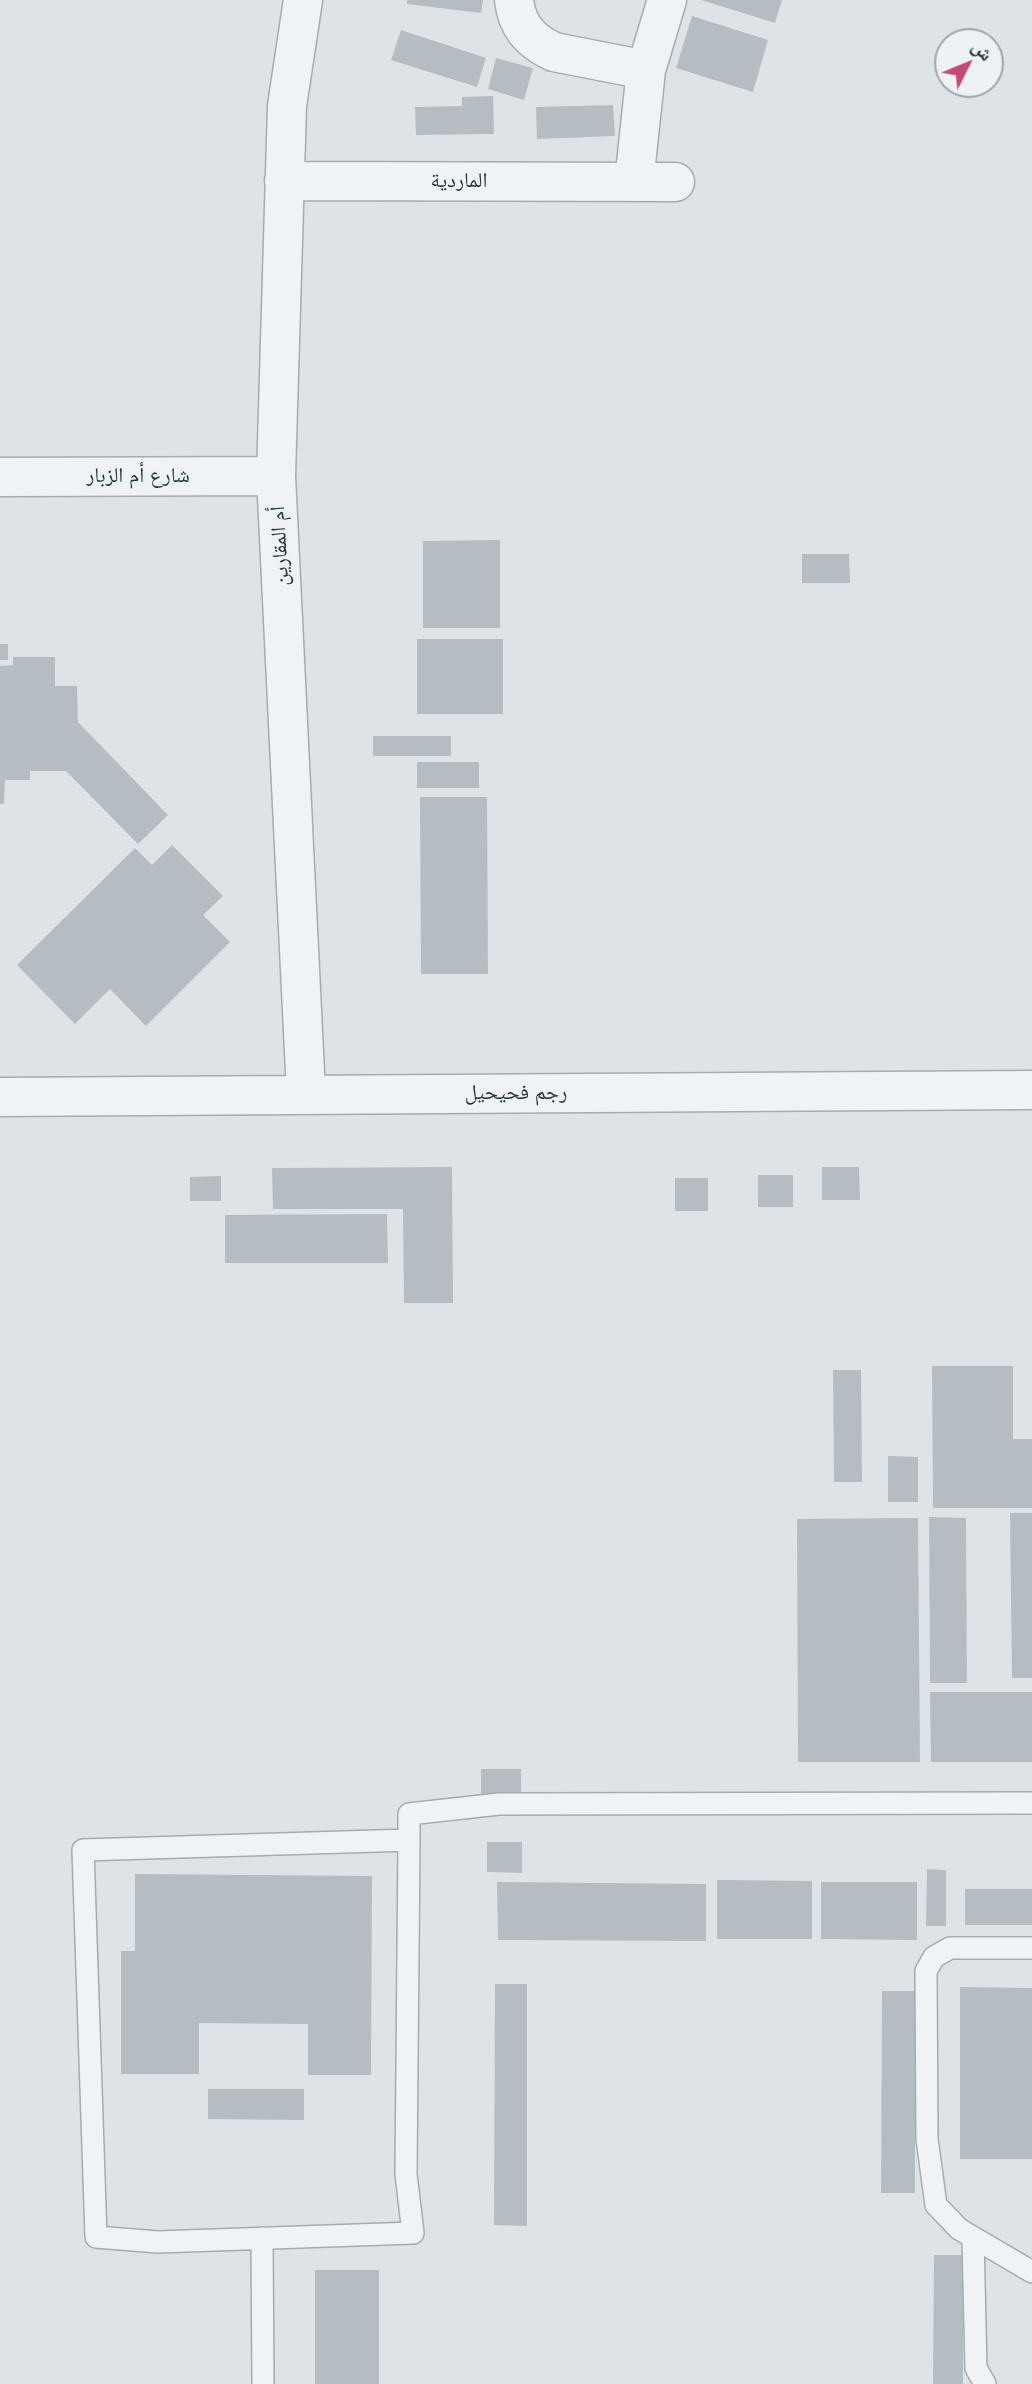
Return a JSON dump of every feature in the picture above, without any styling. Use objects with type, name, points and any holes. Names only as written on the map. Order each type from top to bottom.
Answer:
[{"type":"street","name":"أم المقارين","points":[[303,0],[287,106],[276,476],[306,1093]]},
{"type":"street","points":[[514,0],[521,27],[541,46],[554,52],[646,70]]},
{"type":"street","points":[[634,182],[646,70],[667,0]]},
{"type":"street","name":"الماردية","points":[[284,181],[675,181]]},
{"type":"street","name":"شارع أم الزبار","points":[[0,477],[276,476]]},
{"type":"street","name":"رجم فحيحيل","points":[[0,1097],[1032,1090]]},
{"type":"lane","points":[[409,1840],[83,1850],[96,2237],[158,2242],[413,2234],[406,2174],[409,1840],[409,1814],[499,1804],[1032,1803]]},
{"type":"lane","points":[[1032,1948],[950,1948],[934,1957],[926,1971],[927,2139],[936,2205],[959,2229],[1032,2272]]},
{"type":"lane","points":[[262,2238],[263,2384]]},
{"type":"lane","points":[[973,2238],[976,2368],[985,2384]]},
{"type":"building","points":[[407,0],[483,0],[481,13],[407,4]]},
{"type":"building","points":[[701,0],[782,0],[775,23]]},
{"type":"building","points":[[692,16],[768,40],[753,92],[676,68]]},
{"type":"building","points":[[401,30],[486,58],[477,87],[391,60]]},
{"type":"building","points":[[496,58],[533,68],[524,100],[488,89]]},
{"type":"building","points":[[493,96],[494,134],[416,135],[415,107],[462,106],[462,97]]},
{"type":"building","points":[[613,105],[615,136],[537,139],[536,107]]},
{"type":"building","points":[[500,540],[500,628],[423,628],[423,541]]},
{"type":"building","points":[[802,554],[849,554],[850,583],[802,583]]},
{"type":"building","points":[[417,639],[503,639],[503,714],[417,714]]},
{"type":"building","points":[[0,644],[8,644],[8,660],[0,660]]},
{"type":"building","points":[[13,657],[55,657],[55,686],[77,686],[78,722],[168,815],[138,844],[66,771],[30,771],[30,780],[5,780],[4,804],[0,804],[0,666],[13,665]]},
{"type":"building","points":[[373,736],[451,736],[451,756],[373,756]]},
{"type":"building","points":[[417,762],[479,762],[479,788],[417,788]]},
{"type":"building","points":[[420,797],[487,797],[488,974],[421,974]]},
{"type":"building","points":[[172,845],[223,896],[203,915],[230,942],[146,1026],[110,989],[75,1024],[17,965],[135,848],[152,865]]},
{"type":"building","points":[[452,1167],[453,1303],[404,1303],[403,1209],[273,1209],[272,1168]]},
{"type":"building","points":[[822,1167],[859,1167],[860,1200],[822,1200]]},
{"type":"building","points":[[758,1175],[793,1175],[793,1207],[758,1207]]},
{"type":"building","points":[[221,1176],[221,1201],[190,1201],[190,1177]]},
{"type":"building","points":[[675,1178],[708,1178],[708,1211],[675,1211]]},
{"type":"building","points":[[387,1214],[388,1263],[225,1263],[225,1215]]},
{"type":"building","points":[[932,1366],[1013,1366],[1013,1439],[1032,1439],[1032,1508],[933,1508]]},
{"type":"building","points":[[833,1370],[861,1370],[862,1482],[834,1482]]},
{"type":"building","points":[[888,1456],[918,1457],[918,1502],[888,1502]]},
{"type":"building","points":[[1010,1513],[1032,1513],[1032,1678],[1012,1678]]},
{"type":"building","points":[[929,1517],[966,1518],[967,1683],[930,1683]]},
{"type":"building","points":[[918,1518],[920,1762],[798,1762],[797,1519]]},
{"type":"building","points":[[930,1692],[1032,1692],[1032,1762],[931,1762]]},
{"type":"building","points":[[481,1769],[521,1769],[521,1797],[481,1797]]},
{"type":"building","points":[[487,1842],[522,1842],[522,1873],[487,1872]]},
{"type":"building","points":[[927,1869],[946,1870],[946,1926],[926,1926]]},
{"type":"building","points":[[135,1874],[372,1876],[371,2075],[308,2075],[308,2024],[199,2023],[199,2074],[121,2074],[121,1951],[135,1951]]},
{"type":"building","points":[[717,1880],[812,1881],[812,1939],[717,1939]]},
{"type":"building","points":[[497,1882],[706,1884],[706,1941],[498,1940]]},
{"type":"building","points":[[821,1882],[917,1882],[917,1940],[821,1939]]},
{"type":"building","points":[[965,1889],[1032,1889],[1032,1925],[965,1925]]},
{"type":"building","points":[[495,1984],[527,1984],[527,2226],[494,2225]]},
{"type":"building","points":[[960,1987],[1032,1988],[1032,2159],[960,2159]]},
{"type":"building","points":[[882,1991],[915,1991],[915,2193],[881,2193]]},
{"type":"building","points":[[208,2089],[304,2089],[304,2120],[208,2119]]},
{"type":"building","points":[[934,2255],[963,2255],[963,2384],[933,2384]]},
{"type":"building","points":[[315,2270],[379,2270],[379,2384],[315,2384]]}]
